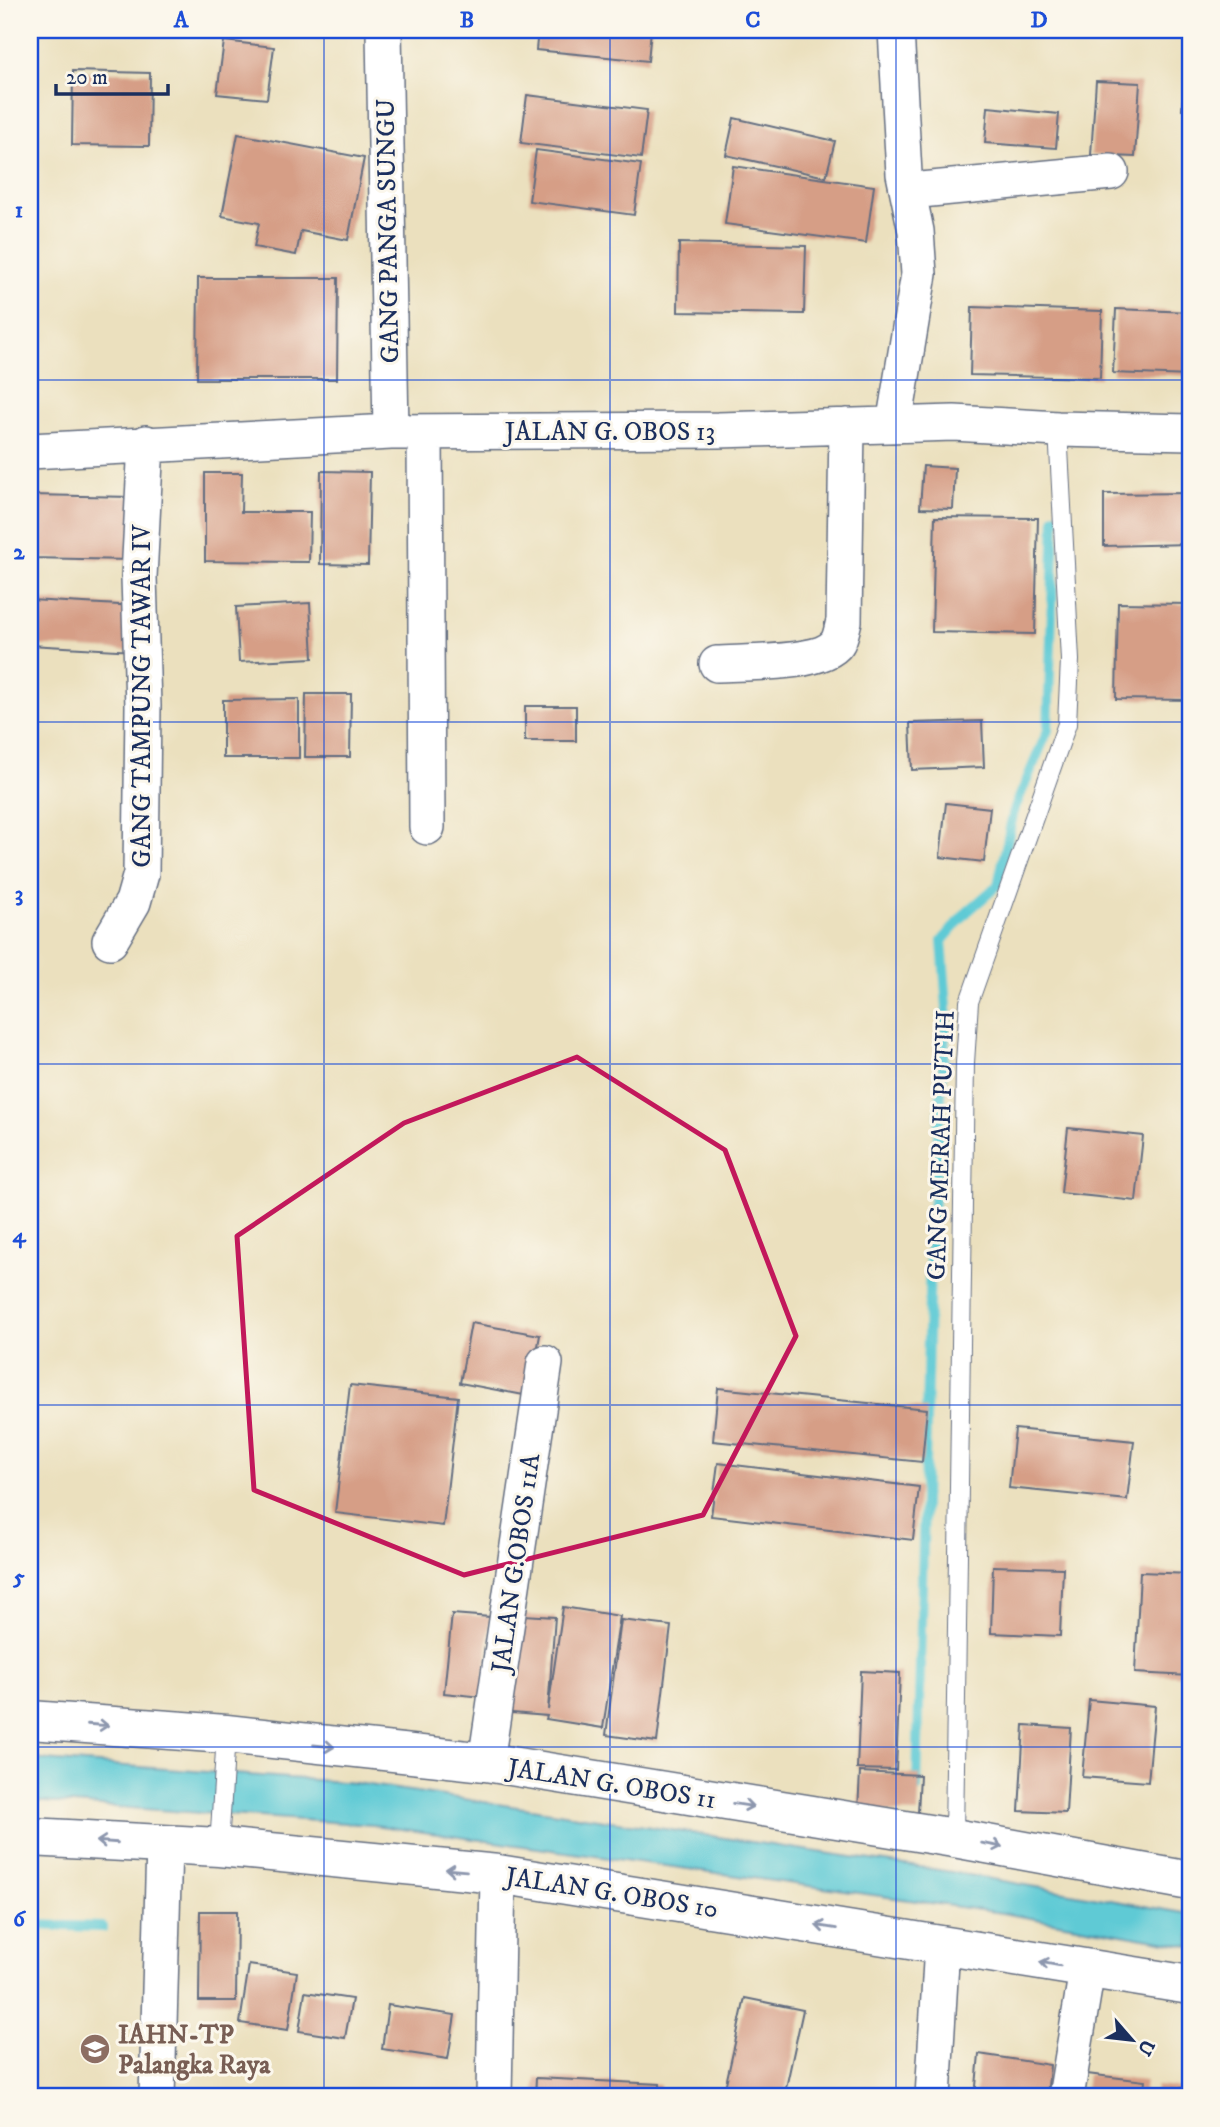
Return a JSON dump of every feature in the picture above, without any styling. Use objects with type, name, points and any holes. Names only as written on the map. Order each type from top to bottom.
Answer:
[{"type":"street","name":"GANG PANGA SUNGU","points":[[384,30],[391,432]]},
{"type":"street","points":[[894,425],[919,274],[910,191],[903,164],[896,30]]},
{"type":"street","points":[[910,191],[1111,172]]},
{"type":"street","name":"JALAN G. OBOS 13","points":[[30,451],[391,432],[954,423],[1190,432]]},
{"type":"street","points":[[717,664],[812,657],[828,651],[838,643],[844,621],[847,426]]},
{"type":"street","points":[[425,432],[427,827]]},
{"type":"street","name":"GANG TAMPUNG TAWAR IV","points":[[110,942],[133,902],[141,874],[143,706],[139,577],[146,443]]},
{"type":"street","name":"JALAN G.OBOS 11A","points":[[486,1762],[545,1363]]},
{"type":"street","name":"JALAN G. OBOS 11","points":[[30,1720],[226,1734],[486,1762],[954,1838],[1190,1881]]},
{"type":"street","name":"JALAN G. OBOS 10","points":[[30,1836],[164,1845],[221,1830],[1190,1985]]},
{"type":"street","points":[[156,2097],[164,1845]]},
{"type":"street","points":[[494,2097],[499,1874]]},
{"type":"street","points":[[933,2097],[942,1945]]},
{"type":"street","points":[[1066,2097],[1087,1970]]},
{"type":"lane","name":"GANG MERAH PUTIH","points":[[954,1838],[965,1063],[969,1002],[1067,724],[1070,660],[1058,429]]},
{"type":"lane","points":[[221,1830],[226,1734]]},
{"type":"highlighted area","points":[[577,1057],[725,1150],[796,1336],[703,1515],[464,1575],[254,1490],[237,1236],[404,1123]]},
{"type":"water","points":[[30,1759],[356,1783],[952,1872],[1190,1914],[1190,1946],[1002,1913],[373,1825],[30,1801]]},
{"type":"building","points":[[538,30],[651,30],[648,61],[536,50]]},
{"type":"building","points":[[224,41],[274,47],[267,99],[217,94]]},
{"type":"building","points":[[1187,57],[1190,57],[1190,109],[1182,109]]},
{"type":"building","points":[[73,71],[150,73],[149,146],[72,145]]},
{"type":"building","points":[[1096,81],[1140,83],[1135,157],[1091,155]]},
{"type":"building","points":[[527,95],[647,110],[641,158],[521,143]]},
{"type":"building","points":[[988,107],[1059,114],[1056,148],[985,143]]},
{"type":"building","points":[[734,118],[835,141],[826,177],[726,155]]},
{"type":"building","points":[[238,134],[364,158],[348,240],[301,231],[296,255],[254,247],[259,223],[222,216]]},
{"type":"building","points":[[536,150],[641,164],[634,215],[529,201]]},
{"type":"building","points":[[733,166],[874,186],[866,243],[725,224]]},
{"type":"building","points":[[679,243],[806,246],[804,314],[678,312]]},
{"type":"building","points":[[198,278],[338,278],[337,379],[197,379]]},
{"type":"building","points":[[972,307],[1102,311],[1100,378],[970,375]]},
{"type":"building","points":[[1116,309],[1190,312],[1190,376],[1113,373]]},
{"type":"building","points":[[923,466],[955,468],[953,509],[920,508]]},
{"type":"building","points":[[321,471],[370,472],[368,565],[320,564]]},
{"type":"building","points":[[205,473],[242,473],[241,512],[310,512],[309,562],[205,561]]},
{"type":"building","points":[[1190,493],[1190,544],[1104,546],[1104,494]]},
{"type":"building","points":[[30,495],[133,497],[132,560],[30,558]]},
{"type":"building","points":[[935,517],[1038,518],[1035,634],[932,632]]},
{"type":"building","points":[[30,600],[137,606],[134,651],[30,645]]},
{"type":"building","points":[[310,603],[313,658],[239,662],[236,607]]},
{"type":"building","points":[[1118,603],[1190,604],[1190,700],[1116,699]]},
{"type":"building","points":[[306,694],[351,694],[350,757],[305,757]]},
{"type":"building","points":[[299,699],[299,758],[223,758],[223,700]]},
{"type":"building","points":[[525,706],[576,706],[576,741],[525,741]]},
{"type":"building","points":[[982,721],[984,767],[912,770],[910,723]]},
{"type":"building","points":[[946,803],[990,808],[984,862],[940,857]]},
{"type":"building","points":[[1068,1128],[1143,1136],[1136,1201],[1061,1193]]},
{"type":"building","points":[[471,1323],[540,1335],[529,1396],[460,1383]]},
{"type":"building","points":[[350,1385],[458,1397],[443,1526],[335,1513]]},
{"type":"building","points":[[718,1388],[927,1409],[922,1462],[713,1441]]},
{"type":"building","points":[[1015,1429],[1134,1441],[1127,1500],[1009,1488]]},
{"type":"building","points":[[718,1463],[919,1487],[913,1540],[711,1516]]},
{"type":"building","points":[[993,1566],[1063,1568],[1060,1636],[991,1633]]},
{"type":"building","points":[[1140,1572],[1190,1574],[1190,1676],[1135,1673]]},
{"type":"building","points":[[563,1607],[620,1616],[603,1728],[546,1719],[547,1716],[500,1712],[508,1614],[555,1617],[548,1710]]},
{"type":"building","points":[[452,1614],[490,1617],[483,1697],[444,1693]]},
{"type":"building","points":[[621,1620],[671,1626],[657,1742],[606,1735]]},
{"type":"building","points":[[861,1671],[900,1673],[896,1770],[857,1769]]},
{"type":"building","points":[[1089,1700],[1155,1706],[1148,1782],[1082,1777]]},
{"type":"building","points":[[1024,1725],[1071,1728],[1066,1813],[1019,1811]]},
{"type":"building","points":[[860,1772],[920,1775],[918,1813],[858,1811]]},
{"type":"building","points":[[200,1911],[237,1911],[236,2001],[199,2001]]},
{"type":"building","points":[[249,1965],[297,1972],[288,2030],[240,2023]]},
{"type":"building","points":[[305,1992],[352,1999],[345,2038],[299,2031]]},
{"type":"building","points":[[745,1998],[803,2010],[784,2097],[723,2097]]},
{"type":"building","points":[[388,2005],[455,2015],[448,2059],[382,2049]]},
{"type":"building","points":[[979,2054],[1050,2065],[1047,2097],[975,2097]]},
{"type":"building","points":[[1087,2074],[1145,2081],[1143,2097],[1084,2097]]},
{"type":"building","points":[[536,2078],[660,2084],[660,2097],[535,2097]]},
{"type":"building","points":[[1156,2086],[1190,2089],[1190,2097],[1155,2097]]},
{"type":"waterway","points":[[917,1788],[930,1257],[947,1007],[942,941],[966,913],[998,885],[1014,810],[1048,730],[1055,517]]},
{"type":"waterway","points":[[30,1925],[103,1927]]},
{"type":"place","name":"IAHN-TP Palangka Raya","points":[[95,2049]]}]
